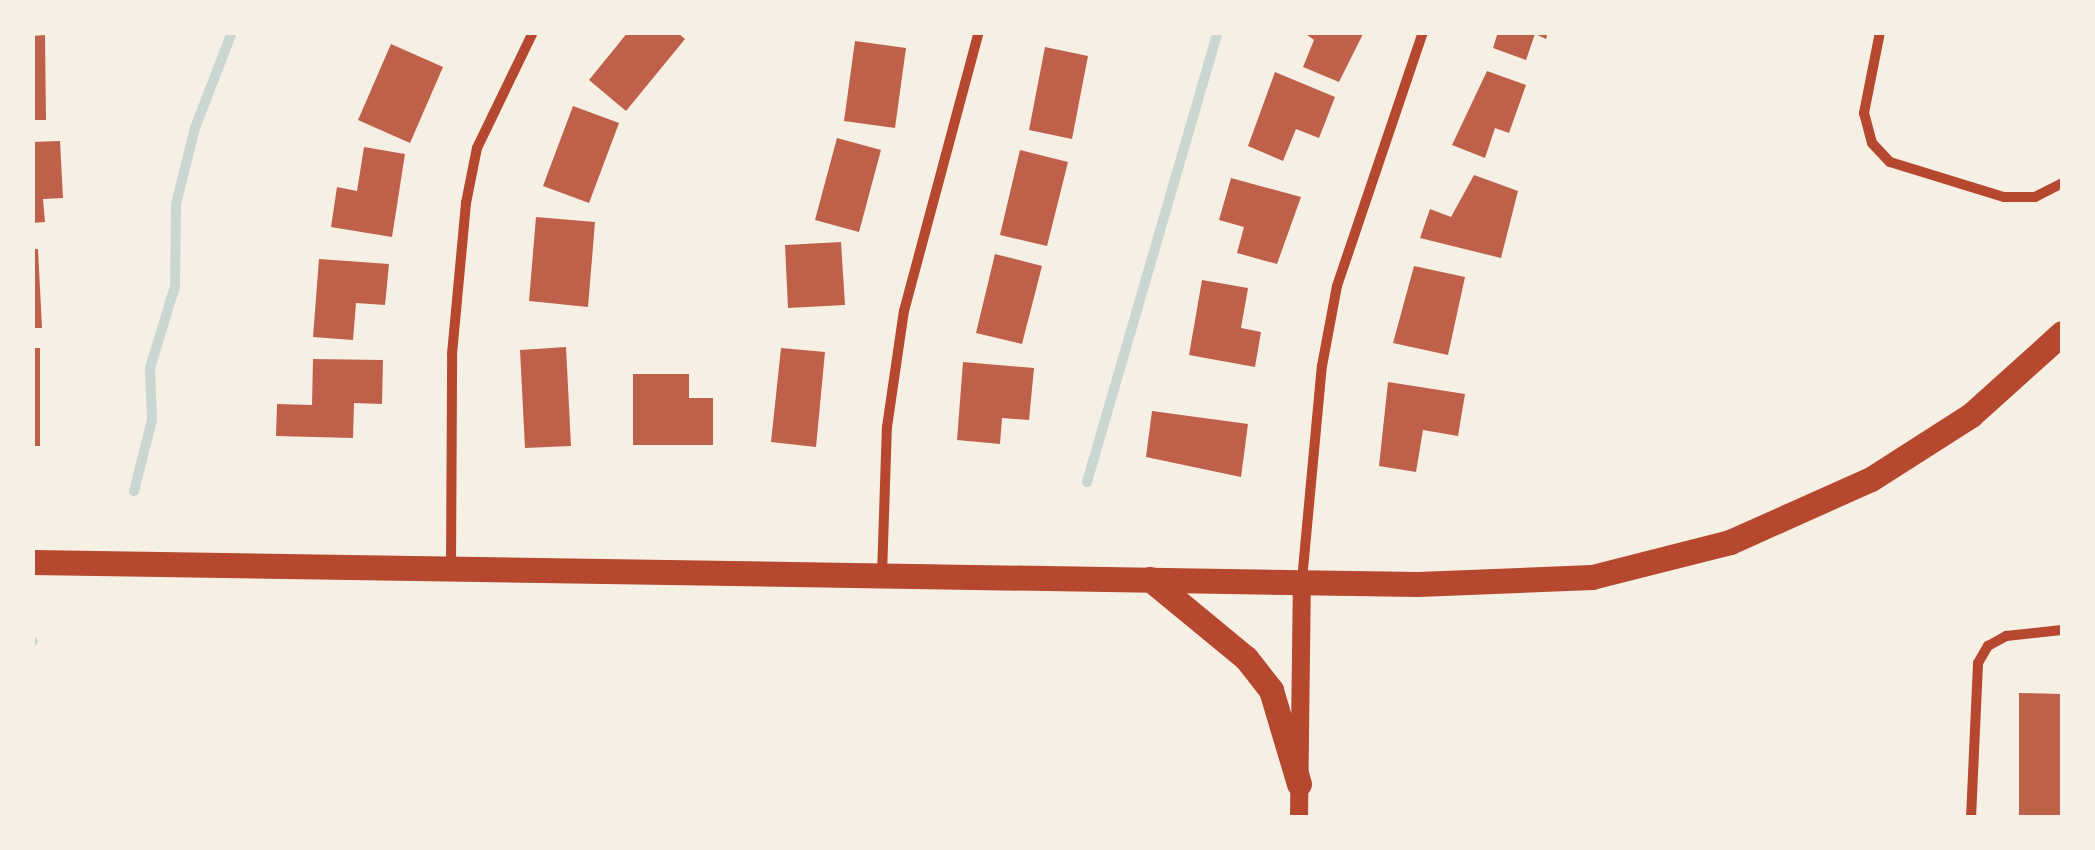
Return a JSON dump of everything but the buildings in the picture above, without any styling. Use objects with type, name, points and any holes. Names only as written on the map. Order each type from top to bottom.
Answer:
[{"type":"main road","points":[[32,562],[1533,583],[1642,566],[1730,542],[1822,504],[1971,415],[2062,333]]},
{"type":"main road","points":[[1150,579],[1246,658],[1271,690],[1299,784]]},
{"type":"street","points":[[451,570],[452,354],[466,203],[477,148],[533,32]]},
{"type":"street","points":[[882,576],[887,428],[904,311],[978,32]]},
{"type":"street","points":[[1299,818],[1302,582],[1322,366],[1337,286],[1358,208],[1424,32]]},
{"type":"street","points":[[1880,32],[1864,113],[1872,143],[1890,162],[2004,197],[2035,197],[2062,183]]},
{"type":"street","points":[[1971,818],[1978,663],[1988,646],[2006,636],[2062,630]]},
{"type":"waterway","points":[[134,491],[152,420],[150,368],[175,286],[176,204],[195,128],[232,32]]},
{"type":"waterway","points":[[1087,482],[1218,32]]}]
